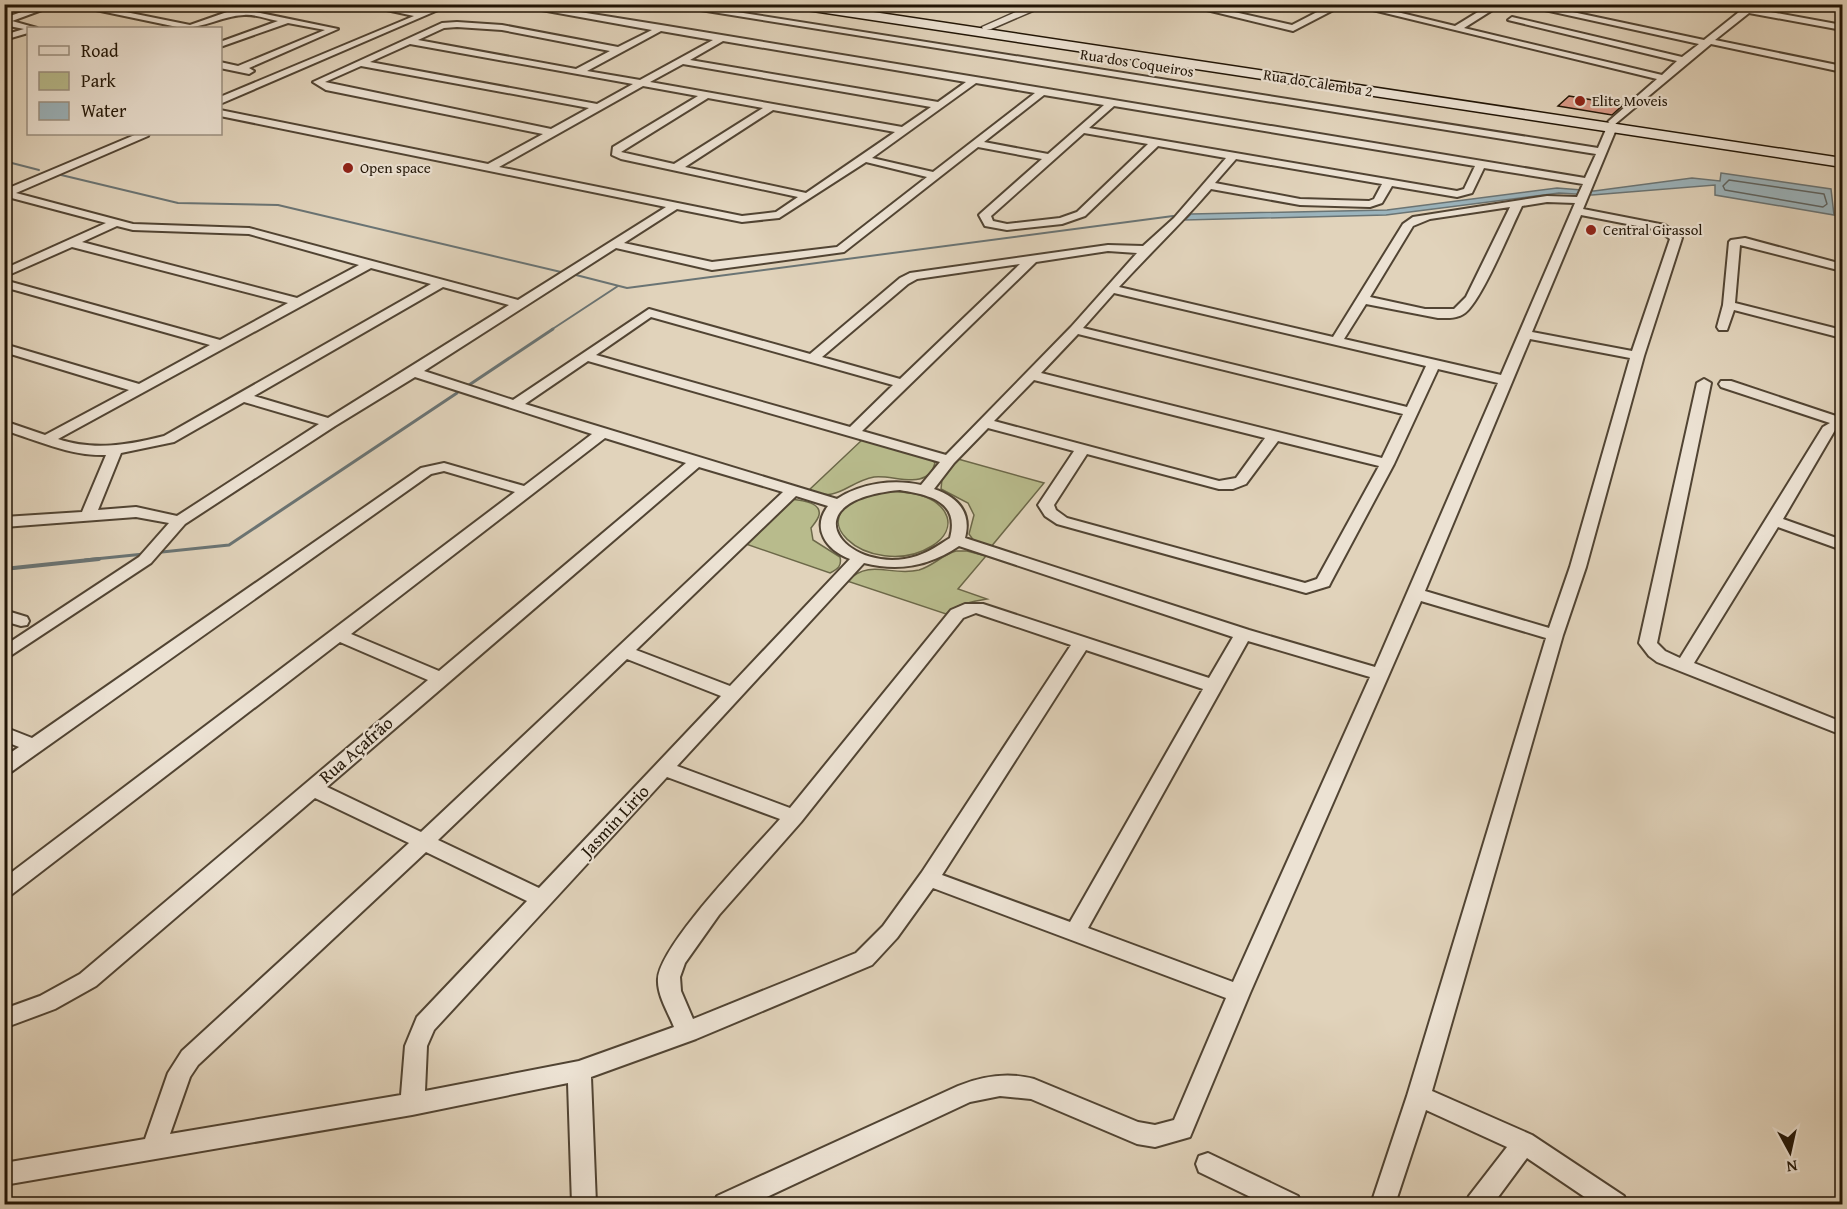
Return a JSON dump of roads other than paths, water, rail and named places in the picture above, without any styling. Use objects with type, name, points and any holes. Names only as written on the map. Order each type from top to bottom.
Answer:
[{"type":"main road","name":"Rua do Calemba 2","points":[[793,4],[834,8],[977,31],[1842,157]]},
{"type":"main road","name":"Rua do Calemba 2","points":[[852,4],[1842,163]]},
{"type":"street","points":[[4,21],[54,4]]},
{"type":"street","points":[[70,4],[186,27]]},
{"type":"street","points":[[363,4],[419,14],[437,4]]},
{"type":"street","points":[[222,100],[419,14],[448,4]]},
{"type":"street","points":[[512,4],[1481,164],[1583,196],[1660,227],[1676,238],[1637,356],[1578,567],[1555,635],[1419,1096],[1383,1204]]},
{"type":"street","name":"Rua dos Coqueiros","points":[[667,4],[1602,152]]},
{"type":"street","points":[[987,27],[1044,4]]},
{"type":"street","points":[[1186,4],[1293,28],[1341,4]]},
{"type":"street","points":[[1298,4],[1327,10]]},
{"type":"street","points":[[1352,4],[1664,78]]},
{"type":"street","points":[[1456,29],[1498,4]]},
{"type":"street","points":[[1521,4],[1842,69]]},
{"type":"street","points":[[726,1204],[966,1093],[985,1088],[1019,1085],[1034,1089],[1137,1133],[1155,1136],[1182,1129],[1239,993],[1416,594],[1613,125],[1684,60],[1752,7],[1842,27]]},
{"type":"street","points":[[1400,16],[1410,10]]},
{"type":"street","points":[[539,16],[550,11]]},
{"type":"street","points":[[194,27],[240,12],[334,29],[239,69]]},
{"type":"street","points":[[222,44],[288,19]]},
{"type":"street","points":[[1512,20],[1684,60]]},
{"type":"street","points":[[4,21],[27,28]]},
{"type":"street","points":[[508,30],[529,21]]},
{"type":"street","points":[[550,132],[318,84],[322,79],[454,24],[508,30],[618,50]]},
{"type":"street","points":[[1589,38],[1615,24]]},
{"type":"street","points":[[577,72],[661,28]]},
{"type":"street","points":[[4,38],[27,31]]},
{"type":"street","points":[[487,169],[721,39]]},
{"type":"street","points":[[409,41],[904,131]]},
{"type":"street","points":[[682,62],[939,105]]},
{"type":"street","points":[[361,63],[598,107]]},
{"type":"street","points":[[222,65],[274,76]]},
{"type":"street","points":[[222,95],[274,76]]},
{"type":"street","points":[[222,113],[673,207],[742,219],[779,214],[864,159],[975,80]]},
{"type":"street","points":[[614,244],[712,266],[840,250],[1042,92]]},
{"type":"street","points":[[707,95],[615,151],[621,156],[807,196]]},
{"type":"street","points":[[1111,104],[985,215],[989,224],[1007,227],[1062,220],[1081,214],[1155,143]]},
{"type":"street","points":[[677,167],[771,107]]},
{"type":"street","points":[[1083,130],[1461,194],[1468,191],[1481,164]]},
{"type":"street","points":[[5,191],[129,135]]},
{"type":"street","points":[[47,172],[141,135]]},
{"type":"street","points":[[978,144],[1051,158]]},
{"type":"street","points":[[926,489],[949,460],[1075,330],[1233,156]]},
{"type":"street","points":[[864,159],[936,176]]},
{"type":"street","points":[[1209,185],[1300,202],[1370,204],[1378,201],[1389,182]]},
{"type":"street","points":[[5,191],[115,223],[148,228],[249,231],[518,304]]},
{"type":"street","points":[[1337,341],[1409,224],[1417,219],[1518,203],[1583,196]]},
{"type":"street","points":[[1362,298],[1438,315],[1456,314],[1473,297],[1518,203]]},
{"type":"street","points":[[4,654],[145,560],[163,543],[180,521],[330,423],[673,207]]},
{"type":"street","points":[[4,274],[115,223]]},
{"type":"street","points":[[1723,327],[1730,305],[1735,242],[1745,241],[1842,268]]},
{"type":"street","points":[[71,243],[297,302]]},
{"type":"street","points":[[814,357],[896,287],[914,276],[1108,248],[1146,250]]},
{"type":"street","points":[[852,433],[1033,258]]},
{"type":"street","points":[[48,439],[371,263]]},
{"type":"street","points":[[4,283],[219,344]]},
{"type":"street","points":[[4,424],[75,448],[116,449],[170,440],[442,283]]},
{"type":"street","points":[[1111,289],[1504,380]]},
{"type":"street","points":[[1730,305],[1842,334]]},
{"type":"street","points":[[514,405],[649,313],[814,357],[903,384]]},
{"type":"street","points":[[1075,330],[1411,412]]},
{"type":"street","points":[[1525,334],[1637,356]]},
{"type":"street","points":[[4,348],[138,388]]},
{"type":"street","points":[[586,356],[949,460]]},
{"type":"street","points":[[1083,449],[1046,505],[1050,513],[1062,521],[1306,588],[1323,582],[1387,464],[1434,364]]},
{"type":"street","points":[[412,372],[837,504]]},
{"type":"street","points":[[1032,375],[1387,464]]},
{"type":"street","points":[[1704,383],[1648,643],[1654,654],[1684,664],[1842,729]]},
{"type":"street","points":[[1726,384],[1842,422]]},
{"type":"street","points":[[243,397],[330,423]]},
{"type":"street","points":[[985,423],[1219,485],[1233,485],[1241,481],[1274,436]]},
{"type":"street","points":[[1684,664],[1830,427],[1836,425],[1842,428]]},
{"type":"street","points":[[4,889],[603,433]]},
{"type":"street","points":[[88,515],[116,449]]},
{"type":"street","name":"Rua Açafrão","points":[[4,1019],[52,1001],[88,980],[439,678],[696,462]]},
{"type":"street","points":[[4,767],[426,471],[444,467],[527,491]]},
{"type":"street","points":[[880,487],[926,489],[949,501],[957,511],[961,523],[957,540],[940,552],[918,560],[896,563],[860,558],[844,551],[834,542],[828,530],[829,518],[837,504],[860,491],[880,487]]},
{"type":"street","points":[[153,1149],[180,1073],[190,1058],[423,842],[793,491]]},
{"type":"street","points":[[4,522],[136,512],[180,521]]},
{"type":"street","points":[[1774,521],[1842,545]]},
{"type":"street","points":[[957,540],[1243,634],[1379,674]]},
{"type":"street","name":"Jasmin Lirio","points":[[412,1104],[416,1046],[425,1024],[860,558]]},
{"type":"street","points":[[1416,594],[1555,635]]},
{"type":"street","points":[[688,1032],[670,991],[669,977],[675,959],[712,909],[794,817],[957,614],[965,609],[977,608],[1214,686]]},
{"type":"street","points":[[4,615],[21,621]]},
{"type":"street","points":[[1076,931],[1243,634]]},
{"type":"street","points":[[338,635],[439,678]]},
{"type":"street","points":[[4,1174],[412,1104],[579,1071],[688,1032],[864,959],[890,932],[929,878],[1082,642]]},
{"type":"street","points":[[623,651],[733,694]]},
{"type":"street","points":[[4,733],[34,746]]},
{"type":"street","points":[[664,768],[794,817]]},
{"type":"street","points":[[312,788],[542,899]]},
{"type":"street","points":[[929,878],[1239,993]]},
{"type":"street","points":[[579,1071],[584,1204]]},
{"type":"street","points":[[1419,1096],[1524,1143],[1615,1204]]},
{"type":"street","points":[[1478,1204],[1524,1143]]},
{"type":"street","points":[[1208,1164],[1289,1204]]},
{"type":"water","points":[[1721,173],[1831,189],[1834,215],[1715,195],[1715,185],[1592,195],[1559,193],[1386,215],[1185,220],[1191,214],[1387,210],[1557,188],[1594,191],[1692,178],[1720,181]]},
{"type":"waterway","points":[[4,161],[39,170]]},
{"type":"waterway","points":[[57,174],[178,203],[278,205],[561,272]]},
{"type":"waterway","points":[[576,275],[627,288],[1173,216],[1186,217]]},
{"type":"waterway","points":[[551,330],[618,286]]},
{"type":"waterway","points":[[469,385],[553,329]]},
{"type":"waterway","points":[[162,552],[229,545],[457,393]]},
{"type":"waterway","points":[[85,560],[144,554]]},
{"type":"waterway","points":[[4,569],[99,559]]},
{"type":"place","name":"Elite Moveis","points":[[1580,101]]},
{"type":"place","name":"Open space","points":[[348,168]]},
{"type":"place","name":"Central Girassol","points":[[1591,230]]}]
